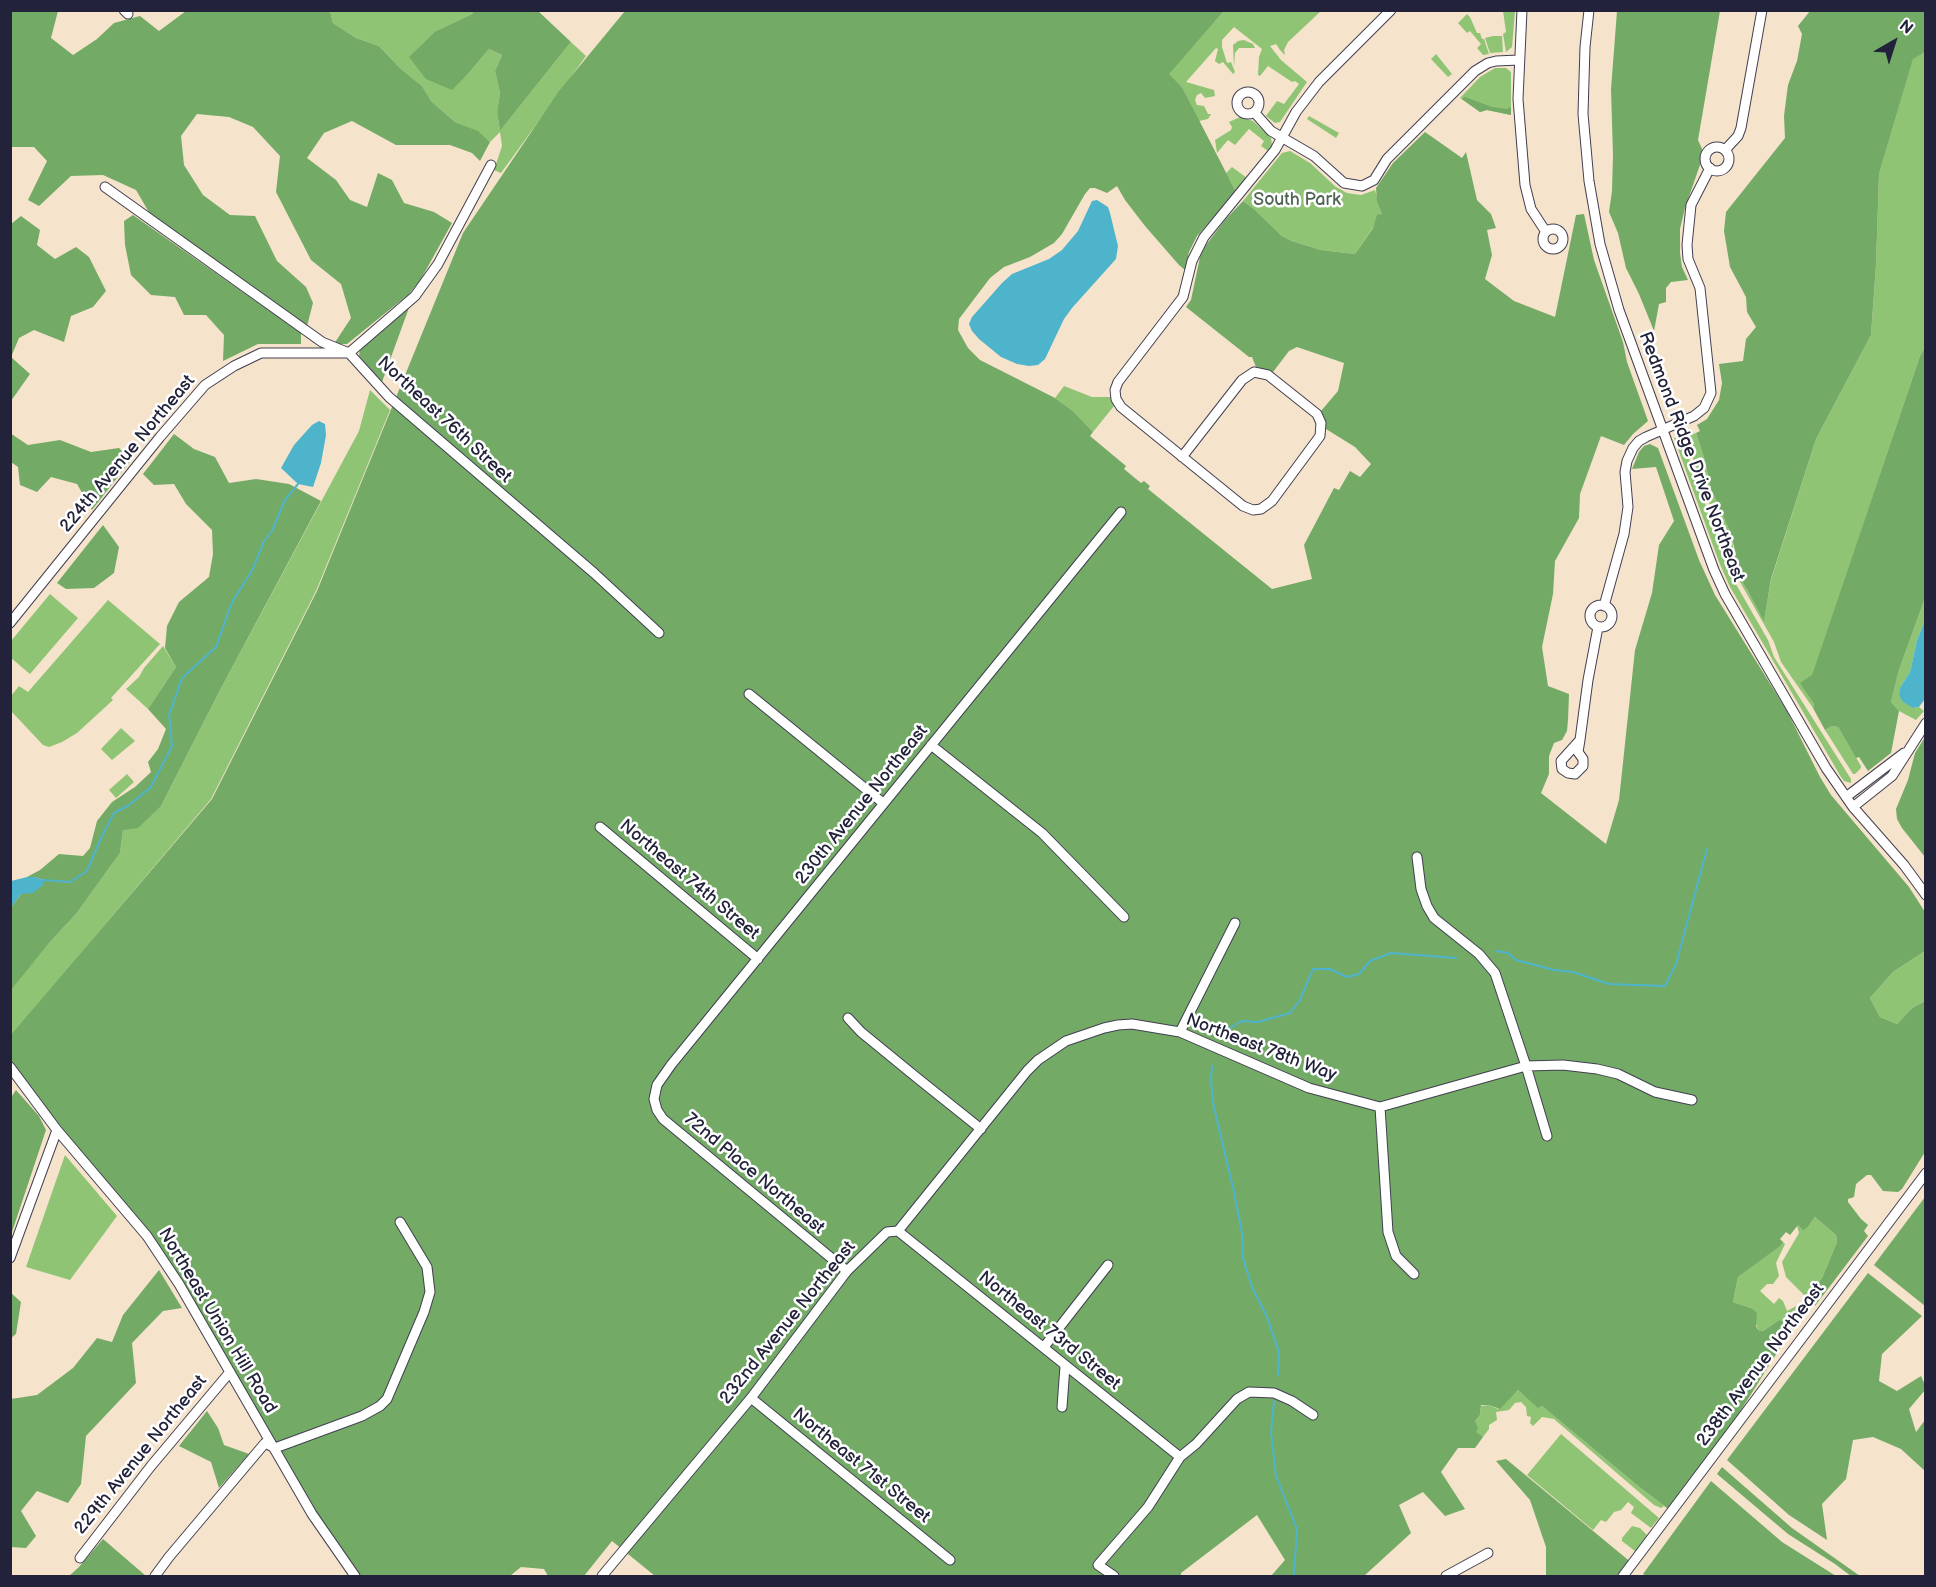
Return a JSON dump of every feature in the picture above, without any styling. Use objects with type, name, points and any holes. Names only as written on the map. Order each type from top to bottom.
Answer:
[{"type":"street","points":[[1182,457],[1242,380],[1254,372],[1268,375],[1317,414],[1321,427],[1320,436],[1313,449],[1272,501],[1261,509],[1253,510],[1243,506],[1182,457],[1121,407],[1115,394],[1118,382],[1183,297],[1199,243],[1275,150],[1296,112],[1319,82],[1391,10]]},
{"type":"street","points":[[1522,10],[1518,99],[1525,185],[1531,209],[1546,232]]},
{"type":"street","name":"Redmond Ridge Drive Northeast","points":[[1589,10],[1585,47],[1583,114],[1588,181],[1594,213],[1607,271],[1619,310],[1714,570],[1725,594],[1826,768],[1853,807],[1904,865],[1926,895]]},
{"type":"street","points":[[1725,150],[1741,128],[1762,10]]},
{"type":"street","points":[[1254,112],[1266,127],[1314,156],[1344,183],[1357,187],[1366,186],[1374,180],[1387,159],[1475,71],[1496,61],[1519,60]]},
{"type":"street","points":[[1716,147],[1725,150],[1729,157],[1727,165],[1721,170],[1710,168],[1706,161],[1708,151],[1716,147]]},
{"type":"street","points":[[349,353],[415,296],[438,264],[446,245],[491,165]]},
{"type":"street","points":[[1604,606],[1627,519],[1625,472],[1627,461],[1639,441],[1694,416],[1704,408],[1711,393],[1700,288],[1688,259],[1687,245],[1691,205],[1710,168]]},
{"type":"street","name":"Northeast 76th Street","points":[[105,187],[322,342],[349,353],[389,397],[594,573],[659,633]]},
{"type":"street","name":"224th Avenue Northeast","points":[[10,623],[194,395],[205,385],[234,366],[261,353],[349,353]]},
{"type":"street","name":"230th Avenue Northeast","points":[[669,1124],[657,1110],[654,1099],[657,1085],[671,1065],[1121,512]]},
{"type":"street","points":[[1604,606],[1612,613],[1612,620],[1607,626],[1598,627],[1591,621],[1591,614],[1594,608],[1604,606]]},
{"type":"street","points":[[1580,740],[1598,627]]},
{"type":"street","points":[[749,694],[883,803]]},
{"type":"street","points":[[1853,807],[1892,776],[1926,723]]},
{"type":"street","points":[[931,745],[1042,833],[1124,917]]},
{"type":"street","points":[[1846,797],[1906,752]]},
{"type":"street","name":"Northeast 74th Street","points":[[600,827],[758,959]]},
{"type":"street","points":[[1418,857],[1421,889],[1426,906],[1434,918],[1479,954],[1495,973],[1548,1136]]},
{"type":"street","points":[[1180,1032],[1235,923]]},
{"type":"street","points":[[848,1018],[861,1032],[981,1128]]},
{"type":"street","name":"Northeast 78th Way","points":[[1027,1071],[1038,1060],[1066,1041],[1104,1028],[1132,1024],[1180,1032],[1309,1088],[1380,1107]]},
{"type":"street","points":[[1414,1274],[1396,1256],[1388,1232],[1380,1107],[1526,1066],[1563,1065],[1618,1074],[1655,1092],[1692,1100]]},
{"type":"street","name":"Northeast Union Hill Road","points":[[10,1066],[57,1130],[147,1236],[179,1284],[312,1514],[355,1576]]},
{"type":"street","name":"232nd Avenue Northeast","points":[[602,1576],[751,1398],[847,1271],[887,1232],[898,1231],[1027,1071]]},
{"type":"street","name":"72nd Place Northeast","points":[[669,1124],[847,1271]]},
{"type":"street","points":[[10,1258],[57,1130]]},
{"type":"street","name":"238th Avenue Northeast","points":[[1625,1573],[1926,1173]]},
{"type":"street","points":[[155,1576],[265,1443],[275,1448],[362,1416],[380,1406],[387,1399],[424,1312],[430,1292],[427,1267],[400,1222]]},
{"type":"street","name":"Northeast 73rd Street","points":[[898,1231],[1180,1457]]},
{"type":"street","points":[[1044,1347],[1108,1265]]},
{"type":"street","points":[[1062,1407],[1065,1366]]},
{"type":"street","name":"229th Avenue Northeast","points":[[80,1558],[151,1466],[230,1372]]},
{"type":"street","points":[[1114,1576],[1101,1563],[1148,1506],[1180,1457],[1196,1444],[1237,1399],[1249,1392],[1274,1394],[1286,1398],[1313,1414]]},
{"type":"street","name":"Northeast 71st Street","points":[[751,1398],[950,1560]]},
{"type":"street","points":[[1446,1576],[1488,1554]]},
{"type":"street","points":[[1625,1573],[1636,1576]]},
{"type":"green space","points":[[10,11],[58,11],[51,38],[73,55],[97,39],[114,23],[140,16],[159,31],[186,11],[330,11],[333,23],[356,38],[379,46],[401,69],[422,86],[432,102],[455,122],[478,131],[490,142],[480,161],[472,153],[450,145],[396,145],[352,121],[324,133],[307,158],[336,180],[350,200],[367,207],[378,173],[392,180],[404,203],[434,212],[452,223],[421,279],[409,294],[347,344],[334,344],[351,318],[341,284],[311,260],[276,192],[280,156],[253,127],[229,117],[197,114],[181,136],[184,165],[203,195],[230,215],[255,216],[277,261],[306,287],[313,303],[307,326],[150,214],[136,190],[103,175],[71,176],[39,206],[28,200],[47,161],[34,147],[11,147]]},
{"type":"green space","points":[[330,11],[474,11],[436,31],[451,90],[489,49],[502,55],[495,71],[500,93],[497,112],[500,131],[571,42],[586,56],[501,173],[494,170],[502,146],[500,132],[490,142],[477,131],[455,122],[432,102],[422,86],[401,69],[379,46],[356,38],[333,23]]},
{"type":"green space","points":[[474,11],[538,11],[571,42],[500,131],[497,112],[500,93],[495,71],[502,55],[489,49],[452,90],[426,79],[409,57],[436,31]]},
{"type":"green space","points":[[625,11],[1224,11],[1169,74],[1182,87],[1236,192],[1197,236],[1189,252],[1185,270],[1145,226],[1117,186],[1107,193],[1090,188],[1054,243],[1030,257],[1004,267],[990,278],[959,319],[958,330],[968,348],[980,360],[1055,398],[1073,411],[1093,432],[1090,436],[1126,466],[1124,469],[1141,483],[1144,481],[1150,486],[1148,489],[1272,589],[1312,579],[1304,545],[1334,488],[1339,490],[1350,471],[1360,477],[1371,464],[1355,447],[1326,429],[1321,411],[1338,391],[1344,363],[1297,347],[1289,351],[1273,372],[1256,367],[1252,357],[1249,357],[1186,307],[1191,300],[1200,257],[1225,220],[1243,201],[1282,236],[1292,241],[1321,250],[1355,254],[1373,228],[1377,215],[1382,214],[1377,201],[1376,188],[1393,163],[1425,132],[1462,158],[1466,152],[1477,200],[1491,214],[1496,228],[1487,230],[1492,255],[1485,279],[1514,301],[1555,317],[1576,215],[1584,214],[1594,260],[1648,421],[1624,445],[1601,436],[1580,494],[1579,518],[1555,561],[1553,594],[1542,647],[1548,686],[1569,694],[1568,720],[1567,731],[1562,740],[1554,743],[1549,756],[1549,774],[1541,793],[1606,844],[1619,800],[1635,650],[1652,593],[1659,545],[1674,521],[1656,467],[1632,469],[1639,452],[1644,446],[1650,444],[1658,448],[1699,560],[1715,595],[1787,711],[1820,777],[1831,795],[1909,887],[1925,912],[1925,951],[1893,972],[1870,998],[1880,1017],[1897,1024],[1912,1008],[1925,1001],[1925,1152],[1898,1192],[1883,1191],[1871,1175],[1867,1175],[1856,1184],[1854,1197],[1848,1199],[1848,1202],[1868,1225],[1864,1231],[1868,1236],[1815,1306],[1811,1299],[1804,1295],[1822,1278],[1837,1242],[1836,1235],[1815,1217],[1803,1230],[1798,1225],[1790,1235],[1786,1232],[1780,1239],[1783,1242],[1780,1246],[1738,1277],[1733,1302],[1751,1308],[1757,1313],[1758,1330],[1763,1331],[1779,1320],[1786,1323],[1789,1330],[1706,1466],[1672,1512],[1542,1406],[1538,1408],[1518,1390],[1500,1409],[1481,1405],[1480,1415],[1475,1421],[1478,1428],[1476,1432],[1483,1437],[1475,1448],[1458,1448],[1441,1472],[1465,1509],[1445,1516],[1423,1492],[1399,1505],[1411,1533],[1364,1576],[1271,1576],[1285,1560],[1257,1515],[1181,1573],[1181,1576],[655,1576],[612,1541],[584,1576],[548,1576],[544,1569],[521,1567],[510,1576],[355,1576],[335,1548],[179,1285],[11,1067],[10,1036],[212,799],[317,591],[463,233],[559,91]]},
{"type":"green space","points":[[1224,11],[1321,11],[1288,42],[1284,50],[1285,55],[1276,44],[1270,46],[1281,60],[1307,82],[1280,122],[1275,123],[1266,116],[1277,101],[1284,104],[1299,84],[1268,66],[1260,76],[1258,75],[1262,49],[1234,27],[1222,40],[1222,47],[1227,63],[1231,62],[1235,72],[1233,74],[1223,62],[1219,64],[1215,61],[1218,49],[1216,48],[1186,82],[1214,90],[1215,96],[1205,98],[1201,93],[1195,100],[1197,105],[1204,106],[1208,114],[1211,114],[1208,119],[1199,121],[1182,87],[1168,74]]},
{"type":"green space","points":[[1503,11],[1515,11],[1512,47],[1506,52],[1503,34],[1506,32]]},
{"type":"green space","points":[[1617,11],[1720,11],[1698,140],[1703,151],[1701,162],[1680,229],[1682,267],[1688,280],[1671,282],[1666,288],[1666,302],[1659,304],[1654,331],[1626,268],[1618,233],[1609,212],[1613,155],[1611,89]]},
{"type":"green space","points":[[1810,11],[1925,11],[1925,52],[1913,59],[1879,174],[1871,335],[1816,439],[1771,579],[1764,621],[1732,562],[1736,555],[1731,534],[1711,489],[1696,433],[1700,431],[1697,425],[1707,419],[1719,400],[1722,383],[1719,364],[1743,361],[1746,339],[1756,327],[1747,312],[1746,297],[1730,267],[1724,231],[1726,212],[1785,138],[1784,116],[1788,85],[1797,61],[1802,34],[1798,26]]},
{"type":"green space","points":[[1467,14],[1477,33],[1480,33],[1484,39],[1489,54],[1483,55],[1477,48],[1481,44],[1470,31],[1467,33],[1458,23]]},
{"type":"green space","points":[[1502,36],[1503,52],[1490,53],[1485,38]]},
{"type":"green space","points":[[1244,40],[1253,44],[1255,48],[1239,48],[1235,53],[1234,67],[1233,45]]},
{"type":"green space","points":[[1925,52],[1925,347],[1920,356],[1812,676],[1801,683],[1814,704],[1813,708],[1781,662],[1774,642],[1735,573],[1685,437],[1696,433],[1711,489],[1731,534],[1735,559],[1747,590],[1764,620],[1771,580],[1816,439],[1871,335],[1879,174],[1913,58]]},
{"type":"green space","points":[[1436,54],[1452,74],[1448,77],[1431,59]]},
{"type":"green space","points":[[1495,68],[1506,68],[1511,72],[1511,115],[1487,110],[1480,112],[1460,98],[1480,77]]},
{"type":"green space","points":[[1465,97],[1492,107],[1507,109],[1511,107],[1511,115],[1487,110],[1480,112],[1462,99]]},
{"type":"green space","points":[[1309,116],[1339,133],[1336,138],[1307,119]]},
{"type":"green space","points":[[1240,117],[1253,121],[1271,138],[1272,145],[1268,151],[1261,146],[1264,141],[1249,129],[1235,145],[1228,140],[1217,153],[1215,140],[1231,130],[1229,122]]},
{"type":"green space","name":"South Park","points":[[1290,151],[1310,163],[1336,187],[1347,193],[1361,195],[1375,190],[1382,214],[1355,254],[1321,250],[1292,241],[1282,236],[1243,201],[1282,153]]},
{"type":"green space","points":[[1232,167],[1247,178],[1236,192],[1226,173]]},
{"type":"green space","points":[[133,215],[301,333],[301,344],[258,344],[223,361],[224,335],[206,315],[184,315],[175,297],[151,295],[131,275],[125,245],[124,221]]},
{"type":"green space","points":[[21,216],[40,230],[37,245],[55,259],[76,247],[89,257],[106,291],[93,307],[71,316],[64,342],[34,330],[19,338],[11,357],[11,224]]},
{"type":"green space","points":[[410,305],[382,382],[359,356],[360,349]]},
{"type":"green space","points":[[1925,347],[1925,598],[1899,670],[1891,702],[1899,711],[1891,753],[1868,771],[1859,757],[1856,758],[1838,727],[1832,726],[1825,730],[1813,708],[1814,704],[1800,683],[1812,675]]},
{"type":"green space","points":[[11,357],[30,374],[11,401]]},
{"type":"green space","points":[[1064,386],[1092,397],[1111,397],[1114,406],[1093,432],[1073,411],[1055,398]]},
{"type":"green space","points":[[370,390],[390,410],[316,591],[211,799],[11,1036],[10,990],[76,914],[120,853],[123,830],[161,806],[218,694],[359,431]]},
{"type":"green space","points":[[10,433],[28,445],[60,440],[91,452],[119,448],[131,460],[92,510],[77,484],[51,477],[37,492],[20,485],[18,467],[11,462]]},
{"type":"green space","points":[[174,434],[194,449],[215,457],[229,483],[256,479],[289,484],[321,501],[161,806],[138,828],[123,830],[120,853],[76,914],[11,990],[12,906],[21,894],[43,885],[43,880],[27,877],[40,870],[59,854],[83,856],[90,848],[97,821],[112,802],[135,787],[151,772],[148,762],[158,749],[166,729],[148,709],[176,667],[165,648],[167,626],[179,602],[209,577],[213,554],[212,530],[186,504],[174,484],[154,485],[143,474]]},
{"type":"green space","points":[[1674,438],[1680,438],[1683,442],[1723,554],[1737,586],[1768,640],[1774,657],[1851,779],[1851,783],[1844,781],[1841,777],[1730,587]]},
{"type":"green space","points":[[103,525],[119,547],[114,573],[94,588],[66,589],[57,583]]},
{"type":"green space","points":[[50,594],[78,618],[30,674],[11,658],[11,641]]},
{"type":"green space","points":[[1925,598],[1925,620],[1917,640],[1910,672],[1901,686],[1913,708],[1919,707],[1924,711],[1916,720],[1899,711],[1891,702],[1899,670]]},
{"type":"green space","points":[[108,600],[160,644],[111,698],[113,700],[77,733],[49,747],[43,745],[11,711],[11,696],[19,686],[28,692]]},
{"type":"green space","points":[[163,646],[176,667],[148,709],[126,689],[139,677]]},
{"type":"green space","points":[[1832,726],[1838,727],[1861,766],[1855,774],[1825,730]]},
{"type":"green space","points":[[121,728],[135,741],[112,760],[101,749]]},
{"type":"green space","points":[[1925,737],[1925,857],[1902,828],[1897,819],[1896,809],[1908,780],[1915,753]]},
{"type":"green space","points":[[127,774],[134,782],[116,798],[109,790]]},
{"type":"green space","points":[[1925,951],[1925,1001],[1912,1008],[1897,1024],[1880,1017],[1870,998],[1893,972]]},
{"type":"green space","points":[[16,1090],[39,1116],[46,1130],[11,1235],[10,1099]]},
{"type":"green space","points":[[65,1155],[117,1216],[70,1280],[26,1267]]},
{"type":"green space","points":[[1925,1197],[1925,1306],[1874,1265]]},
{"type":"green space","points":[[1815,1217],[1836,1235],[1837,1242],[1822,1278],[1804,1295],[1786,1277],[1782,1262],[1799,1233],[1797,1226],[1803,1229],[1808,1227]]},
{"type":"green space","points":[[1783,1242],[1785,1244],[1776,1263],[1779,1276],[1773,1284],[1767,1284],[1760,1291],[1774,1304],[1779,1298],[1783,1301],[1787,1311],[1798,1305],[1803,1306],[1807,1311],[1785,1340],[1789,1330],[1779,1320],[1763,1331],[1758,1330],[1751,1308],[1733,1302],[1738,1277]]},
{"type":"green space","points":[[159,1270],[182,1308],[163,1311],[132,1343],[136,1383],[86,1436],[81,1484],[68,1503],[37,1491],[21,1511],[36,1536],[26,1548],[11,1547],[11,1399],[37,1395],[73,1368],[97,1338],[112,1342],[123,1315]]},
{"type":"green space","points":[[1868,1273],[1922,1316],[1882,1354],[1879,1381],[1897,1391],[1921,1376],[1925,1390],[1909,1409],[1916,1432],[1925,1420],[1925,1471],[1901,1449],[1873,1437],[1853,1440],[1846,1479],[1822,1504],[1827,1540],[1789,1515],[1727,1460]]},
{"type":"green space","points":[[10,1292],[21,1302],[16,1334],[11,1338]]},
{"type":"green space","points":[[1518,1390],[1538,1407],[1542,1406],[1664,1506],[1661,1508],[1654,1505],[1554,1419],[1542,1417],[1533,1426],[1530,1423],[1531,1417],[1527,1416],[1526,1407],[1521,1402],[1515,1403],[1509,1410],[1496,1412],[1497,1420],[1489,1425],[1483,1437],[1478,1435],[1475,1431],[1475,1421],[1480,1415],[1481,1406],[1489,1405],[1498,1409]]},
{"type":"green space","points":[[207,1411],[218,1428],[224,1445],[249,1454],[219,1488],[211,1462],[179,1446]]},
{"type":"green space","points":[[1561,1434],[1659,1518],[1651,1528],[1631,1513],[1634,1507],[1628,1502],[1621,1510],[1614,1512],[1606,1522],[1601,1520],[1593,1530],[1527,1475]]},
{"type":"green space","points":[[1506,1459],[1633,1564],[1623,1576],[1546,1576],[1546,1547],[1530,1500],[1496,1461]]},
{"type":"green space","points":[[1722,1467],[1792,1528],[1860,1576],[1851,1576],[1788,1534],[1717,1474]]},
{"type":"green space","points":[[1711,1481],[1782,1542],[1836,1576],[1646,1576],[1643,1574]]},
{"type":"green space","points":[[1632,1526],[1640,1528],[1647,1535],[1636,1552],[1622,1541]]},
{"type":"green space","points":[[103,1539],[146,1576],[69,1576]]},
{"type":"water","points":[[1097,200],[1108,207],[1110,213],[1118,246],[1116,259],[1072,308],[1064,319],[1045,359],[1038,365],[1017,364],[1001,357],[972,331],[969,324],[972,317],[1012,274],[1049,259],[1062,250],[1078,231],[1092,201]]},
{"type":"water","points":[[319,421],[325,424],[326,435],[321,463],[313,487],[298,484],[281,468],[294,445],[312,425]]},
{"type":"water","points":[[1925,620],[1925,699],[1919,707],[1913,708],[1902,701],[1899,694],[1910,672],[1917,640]]},
{"type":"water","points":[[27,877],[43,880],[43,885],[33,893],[21,894],[12,906],[11,914],[11,881]]},
{"type":"waterway","points":[[43,880],[70,882],[87,871],[114,813],[129,805],[151,787],[172,746],[169,715],[182,678],[216,647],[232,602],[253,569],[264,541],[272,531],[285,500],[298,484]]},
{"type":"waterway","points":[[1496,951],[1508,953],[1516,960],[1554,970],[1573,972],[1609,984],[1665,986],[1676,964],[1707,849]]},
{"type":"waterway","points":[[1225,1031],[1242,1021],[1258,1022],[1290,1013],[1300,1000],[1313,969],[1330,969],[1347,977],[1359,974],[1370,961],[1391,953],[1456,958]]},
{"type":"waterway","points":[[1212,1066],[1213,1103],[1242,1233],[1243,1258],[1252,1287],[1267,1317],[1279,1352],[1278,1375]]},
{"type":"waterway","points":[[1274,1401],[1271,1433],[1276,1476],[1297,1529],[1292,1576]]}]
